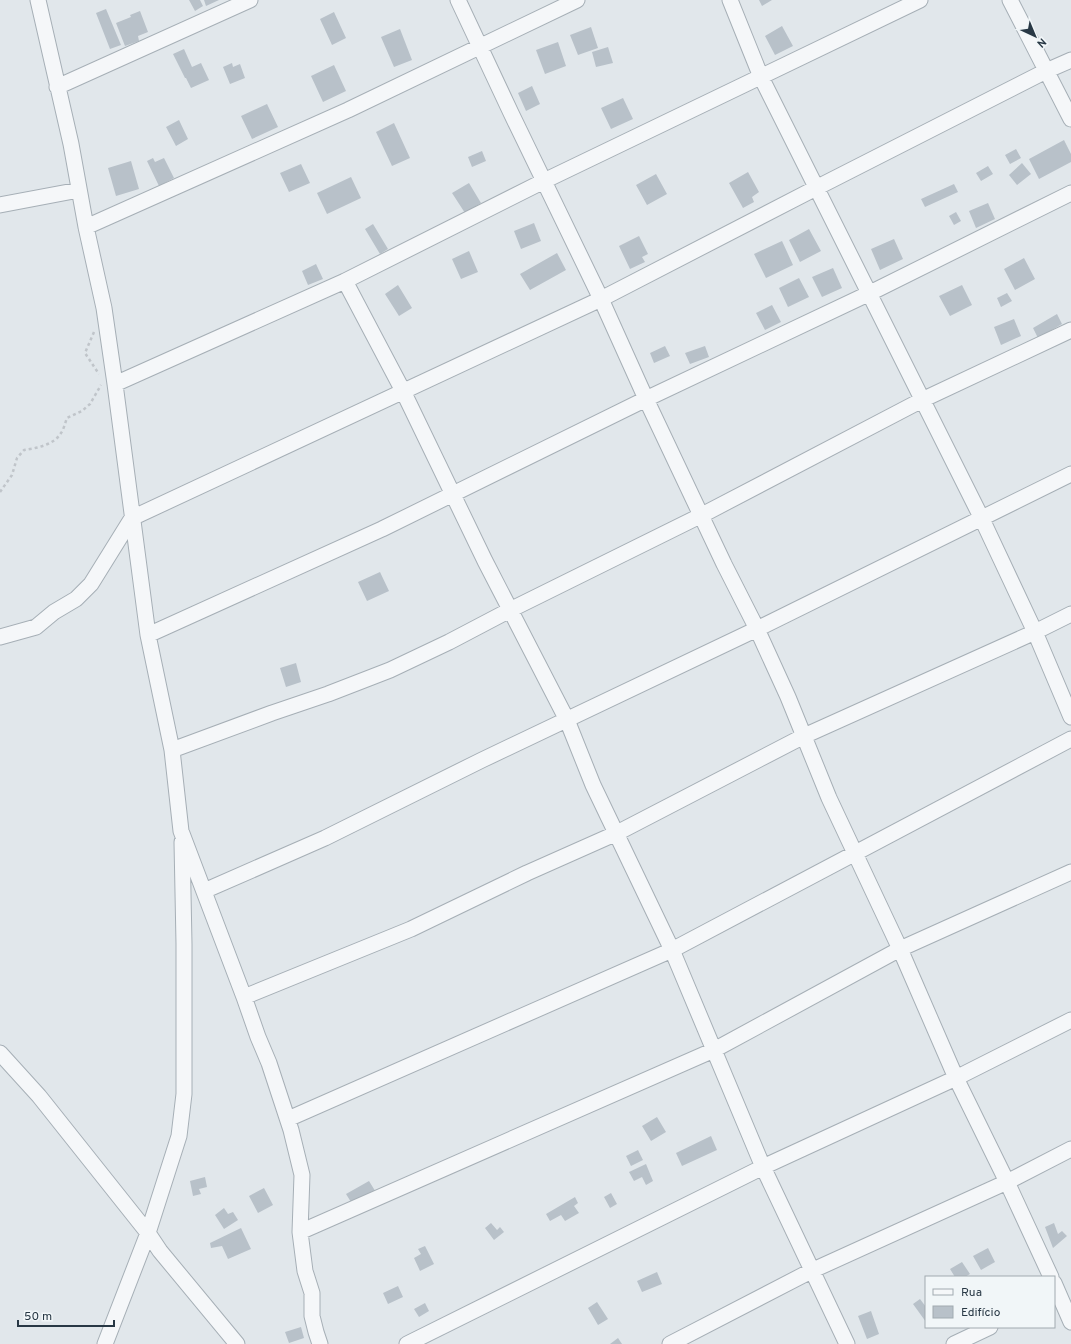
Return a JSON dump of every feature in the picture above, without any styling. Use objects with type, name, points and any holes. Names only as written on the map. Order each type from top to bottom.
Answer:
[{"type":"street","points":[[38,0],[71,144],[86,227],[104,308],[109,382],[132,518],[148,635],[172,750],[181,831],[184,944],[184,1094],[179,1136],[148,1232],[105,1344]]},
{"type":"street","points":[[57,87],[250,0]]},
{"type":"street","points":[[458,0],[601,299],[646,399],[724,564],[757,629],[788,697],[830,798],[900,949],[956,1078],[1007,1182],[1051,1276]]},
{"type":"street","points":[[86,227],[348,110],[576,0]]},
{"type":"street","points":[[730,0],[761,77],[981,517],[1035,632],[1071,717]]},
{"type":"street","points":[[109,382],[345,281],[544,181],[920,0]]},
{"type":"street","points":[[1010,0],[1071,119]]},
{"type":"street","points":[[0,637],[36,627],[54,612],[76,599],[91,584],[132,518],[601,299],[1046,71],[1071,60]]},
{"type":"street","points":[[0,205],[79,190]]},
{"type":"street","points":[[148,635],[382,529],[646,399],[870,293],[1071,193]]},
{"type":"street","points":[[345,281],[403,391],[485,561],[567,720],[593,785],[672,950],[763,1167],[811,1271],[847,1344]]},
{"type":"street","points":[[172,750],[390,670],[702,515],[922,400],[1071,330]]},
{"type":"street","points":[[204,891],[325,838],[482,760],[757,629],[981,517],[1071,474]]},
{"type":"street","points":[[244,997],[411,929],[527,873],[616,834],[804,736],[1035,632],[1071,614]]},
{"type":"street","points":[[288,1119],[672,950],[1071,739]]},
{"type":"street","points":[[181,831],[269,1063],[288,1119],[302,1175],[300,1232],[305,1271],[312,1293],[312,1316],[320,1344]]},
{"type":"street","points":[[300,1232],[714,1050],[900,949],[1071,872]]},
{"type":"street","points":[[407,1344],[763,1167],[956,1078],[1071,1020]]},
{"type":"street","points":[[0,1053],[39,1096],[148,1232],[160,1250],[237,1344]]},
{"type":"street","points":[[670,1344],[811,1271],[1007,1182],[1071,1149]]},
{"type":"street","points":[[1060,1291],[1071,1322]]},
{"type":"street","points":[[954,1344],[988,1328]]},
{"type":"path","points":[[96,327],[86,353],[100,375]]},
{"type":"path","points":[[0,492],[12,475],[17,458],[24,450],[50,443],[61,433],[67,418],[82,411],[109,382]]},
{"type":"building","points":[[189,0],[200,0],[203,6],[195,11]]},
{"type":"building","points":[[204,0],[219,0],[206,6]]},
{"type":"building","points":[[759,0],[772,0],[762,6]]},
{"type":"building","points":[[106,9],[121,45],[110,49],[96,13]]},
{"type":"building","points":[[140,11],[148,32],[138,36],[139,41],[125,46],[116,23],[131,17],[130,15]]},
{"type":"building","points":[[334,12],[346,38],[332,45],[320,19]]},
{"type":"building","points":[[782,26],[793,46],[775,55],[765,36]]},
{"type":"building","points":[[591,27],[598,48],[578,55],[570,35]]},
{"type":"building","points":[[400,29],[412,60],[394,67],[381,37]]},
{"type":"building","points":[[558,42],[566,66],[545,74],[536,50]]},
{"type":"building","points":[[608,47],[613,63],[596,67],[592,52]]},
{"type":"building","points":[[184,49],[192,67],[201,63],[209,80],[191,88],[173,54]]},
{"type":"building","points":[[232,63],[233,67],[240,64],[245,78],[230,84],[223,67]]},
{"type":"building","points":[[334,65],[346,91],[323,102],[311,76]]},
{"type":"building","points":[[532,86],[540,104],[526,111],[518,93]]},
{"type":"building","points":[[623,98],[633,119],[611,129],[601,108]]},
{"type":"building","points":[[267,104],[278,127],[252,139],[241,116]]},
{"type":"building","points":[[179,120],[188,139],[176,146],[166,127]]},
{"type":"building","points":[[394,123],[410,158],[392,166],[376,132]]},
{"type":"building","points":[[1064,140],[1071,154],[1071,162],[1039,179],[1029,159]]},
{"type":"building","points":[[1016,149],[1021,158],[1010,164],[1005,155]]},
{"type":"building","points":[[482,151],[486,161],[472,167],[468,157]]},
{"type":"building","points":[[153,158],[155,162],[164,158],[174,178],[159,186],[147,161]]},
{"type":"building","points":[[131,161],[139,189],[116,196],[108,168]]},
{"type":"building","points":[[1022,163],[1031,174],[1017,185],[1009,175]]},
{"type":"building","points":[[301,164],[310,183],[289,192],[280,173]]},
{"type":"building","points":[[988,166],[993,174],[981,181],[976,173]]},
{"type":"building","points":[[748,172],[759,192],[752,197],[754,202],[743,208],[729,183]]},
{"type":"building","points":[[656,174],[667,194],[647,205],[636,185]]},
{"type":"building","points":[[351,177],[361,198],[327,214],[317,193]]},
{"type":"building","points":[[469,183],[481,203],[465,213],[452,193]]},
{"type":"building","points":[[954,184],[958,192],[925,207],[921,199]]},
{"type":"building","points":[[988,203],[995,219],[976,228],[969,211]]},
{"type":"building","points":[[956,212],[961,221],[954,225],[949,216]]},
{"type":"building","points":[[534,223],[541,241],[521,249],[514,231]]},
{"type":"building","points":[[373,224],[388,249],[380,254],[365,229]]},
{"type":"building","points":[[809,229],[821,251],[800,262],[789,240]]},
{"type":"building","points":[[639,236],[648,254],[642,257],[645,262],[630,269],[619,246]]},
{"type":"building","points":[[894,239],[903,259],[880,270],[871,249]]},
{"type":"building","points":[[782,241],[793,265],[766,278],[754,254]]},
{"type":"building","points":[[469,251],[478,272],[461,279],[452,259]]},
{"type":"building","points":[[557,253],[566,270],[530,290],[520,274]]},
{"type":"building","points":[[1024,258],[1035,279],[1015,290],[1004,269]]},
{"type":"building","points":[[316,264],[323,279],[308,285],[302,271]]},
{"type":"building","points":[[833,268],[842,288],[822,297],[812,277]]},
{"type":"building","points":[[799,278],[809,297],[788,307],[779,288]]},
{"type":"building","points":[[398,285],[412,308],[399,316],[385,294]]},
{"type":"building","points":[[962,285],[972,305],[950,316],[939,296]]},
{"type":"building","points":[[1007,293],[1012,301],[1001,307],[997,298]]},
{"type":"building","points":[[772,305],[781,322],[765,330],[756,313]]},
{"type":"building","points":[[1057,314],[1062,324],[1038,338],[1033,328]]},
{"type":"building","points":[[1014,319],[1021,336],[1001,345],[994,327]]},
{"type":"building","points":[[665,346],[670,356],[654,363],[650,353]]},
{"type":"building","points":[[705,346],[709,357],[690,364],[685,353]]},
{"type":"building","points":[[380,572],[389,591],[367,601],[358,582]]},
{"type":"building","points":[[296,663],[301,682],[286,687],[280,668]]},
{"type":"building","points":[[657,1117],[666,1132],[651,1141],[642,1126]]},
{"type":"building","points":[[711,1136],[717,1150],[682,1166],[676,1153]]},
{"type":"building","points":[[638,1150],[643,1160],[631,1166],[626,1156]]},
{"type":"building","points":[[646,1164],[653,1181],[646,1185],[642,1177],[634,1181],[629,1172]]},
{"type":"building","points":[[205,1177],[207,1187],[199,1189],[201,1194],[193,1196],[190,1181]]},
{"type":"building","points":[[369,1181],[382,1202],[359,1215],[346,1194]]},
{"type":"building","points":[[264,1188],[273,1205],[258,1213],[249,1196]]},
{"type":"building","points":[[611,1193],[617,1204],[610,1208],[604,1197]]},
{"type":"building","points":[[575,1197],[578,1203],[574,1206],[579,1213],[565,1221],[561,1215],[550,1221],[546,1214]]},
{"type":"building","points":[[224,1208],[228,1214],[233,1212],[238,1220],[224,1229],[215,1215]]},
{"type":"building","points":[[491,1223],[497,1230],[500,1227],[504,1232],[494,1240],[485,1228]]},
{"type":"building","points":[[1054,1223],[1058,1234],[1062,1231],[1067,1236],[1053,1248],[1045,1227]]},
{"type":"building","points":[[241,1228],[251,1249],[228,1259],[222,1246],[211,1248],[210,1243]]},
{"type":"building","points":[[425,1246],[434,1264],[420,1271],[414,1258],[421,1254],[418,1249]]},
{"type":"building","points":[[988,1248],[995,1262],[981,1270],[973,1256]]},
{"type":"building","points":[[962,1262],[970,1274],[967,1276],[954,1276],[950,1269]]},
{"type":"building","points":[[657,1272],[662,1284],[642,1292],[637,1281]]},
{"type":"building","points":[[398,1286],[403,1297],[388,1304],[383,1293]]},
{"type":"building","points":[[920,1299],[925,1306],[925,1321],[913,1304]]},
{"type":"building","points":[[597,1302],[608,1319],[598,1325],[588,1308]]},
{"type":"building","points":[[425,1303],[429,1311],[419,1317],[414,1309]]},
{"type":"building","points":[[871,1311],[879,1334],[867,1339],[858,1316]]},
{"type":"building","points":[[301,1327],[304,1338],[289,1343],[285,1332]]},
{"type":"building","points":[[618,1338],[622,1344],[610,1344]]}]
